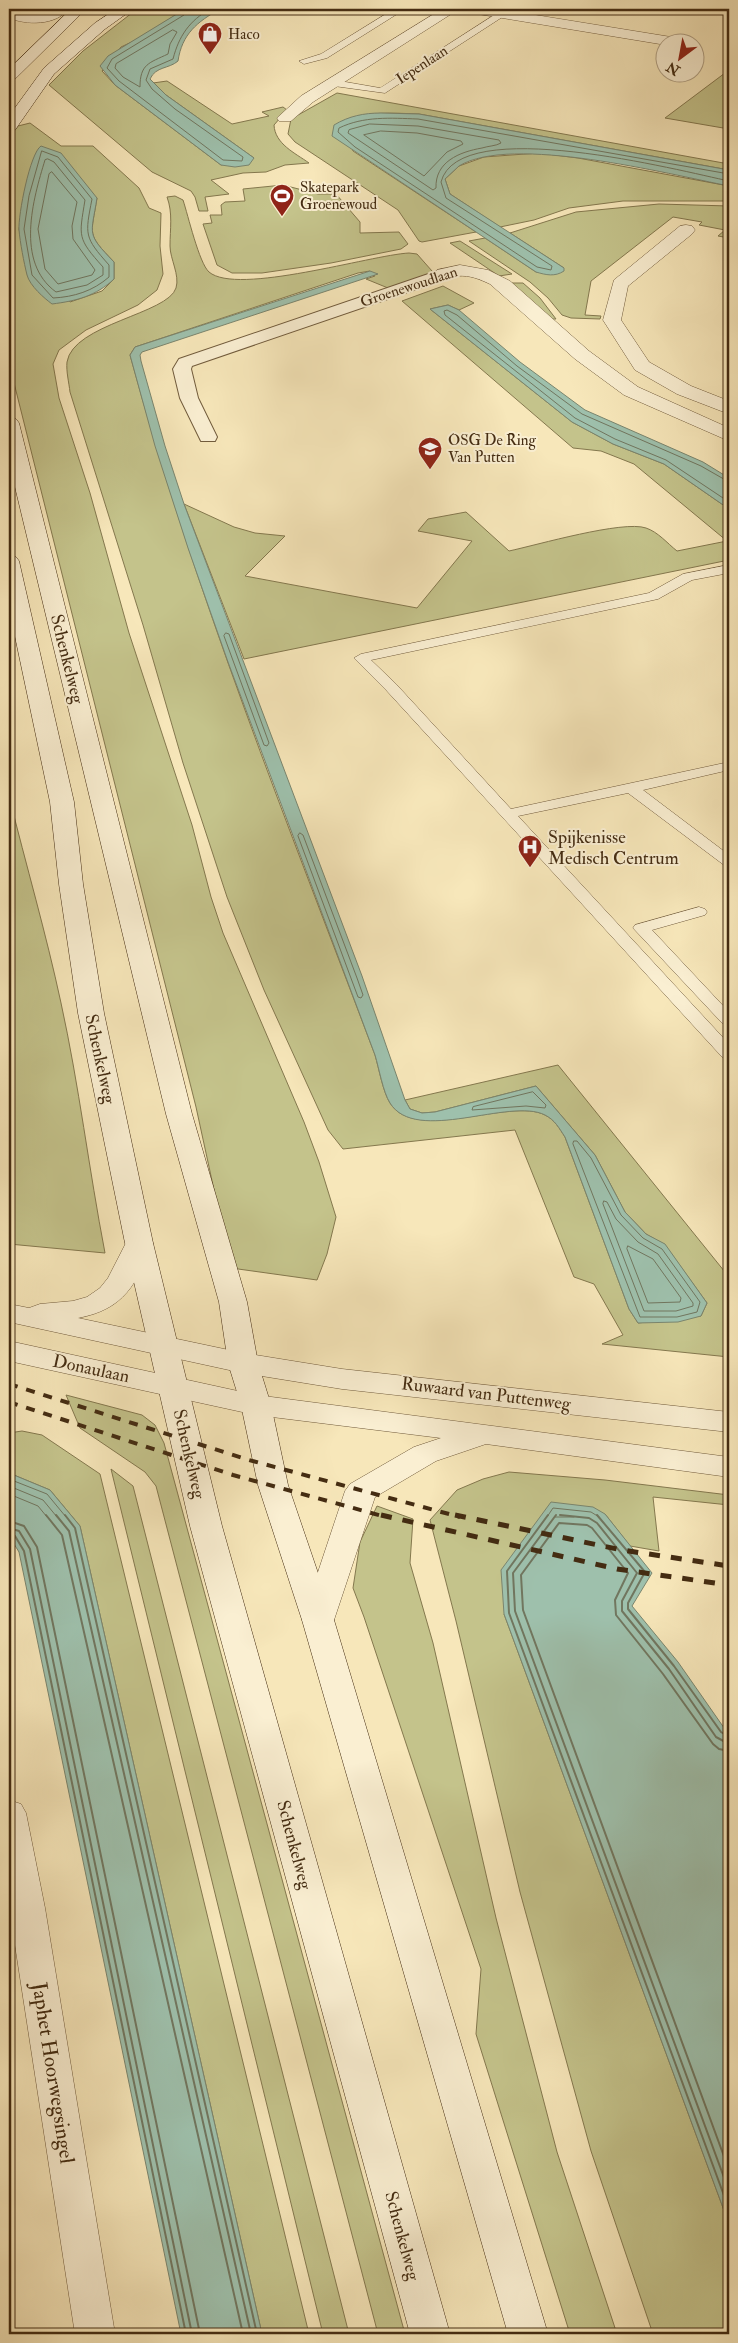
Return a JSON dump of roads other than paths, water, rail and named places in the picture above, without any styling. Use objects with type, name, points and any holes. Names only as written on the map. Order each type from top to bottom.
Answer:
[{"type":"main road","points":[[9,13],[32,20],[49,16],[61,9]]},
{"type":"main road","points":[[9,77],[79,9]]},
{"type":"main road","points":[[9,127],[49,71],[100,26],[126,9]]},
{"type":"main road","name":"Iepenlaan","points":[[285,118],[307,99],[452,9]]},
{"type":"main road","points":[[472,9],[656,39]]},
{"type":"main road","points":[[719,9],[729,10]]},
{"type":"main road","points":[[686,230],[620,284],[612,320],[642,366],[684,390],[729,408]]},
{"type":"main road","name":"Groenewoudlaan","points":[[443,274],[470,269],[489,276],[504,285],[604,373],[631,391],[729,436]]},
{"type":"main road","name":"Schenkelweg","points":[[9,423],[178,1114],[233,1302],[243,1363],[256,1405],[274,1485],[318,1620],[528,2334]]},
{"type":"main road","name":"Schenkelweg","points":[[9,561],[62,802],[70,884],[91,1014],[139,1243],[206,1526],[430,2334]]},
{"type":"main road","name":"Donaulaan","points":[[9,1312],[57,1312],[81,1308],[105,1299],[118,1284],[139,1243]]},
{"type":"main road","name":"Donaulaan","points":[[9,1312],[32,1320],[164,1345],[243,1363]]},
{"type":"main road","name":"Donaulaan","points":[[9,1351],[256,1405]]},
{"type":"main road","name":"Ruwaard van Puttenweg","points":[[243,1363],[342,1379],[729,1422]]},
{"type":"main road","points":[[256,1405],[345,1415],[729,1467]]},
{"type":"main road","points":[[318,1620],[361,1491],[378,1479],[425,1454],[485,1434]]},
{"type":"main road","name":"Japhet Hoorwegsingel","points":[[9,1812],[29,1917],[95,2334]]},
{"type":"street","name":"Groenewoudlaan","points":[[208,437],[189,398],[182,369],[185,363],[443,274]]},
{"type":"lane","points":[[304,61],[324,56],[400,9]]},
{"type":"lane","name":"Iepenlaan","points":[[334,83],[382,91],[502,14]]},
{"type":"lane","points":[[729,569],[688,577],[653,596],[361,658],[391,687],[729,1054]]},
{"type":"lane","points":[[508,814],[729,766]]},
{"type":"lane","points":[[632,788],[729,862]]},
{"type":"lane","points":[[699,912],[641,928],[729,1021]]},
{"type":"water","points":[[185,9],[220,9],[204,19],[187,36],[178,61],[159,70],[150,79],[166,95],[254,158],[249,165],[235,167],[221,165],[115,85],[100,66],[108,56]]},
{"type":"water","points":[[381,113],[419,114],[729,170],[729,186],[630,166],[551,155],[515,154],[483,157],[459,166],[445,179],[450,194],[564,268],[564,271],[557,274],[543,274],[536,272],[332,136],[334,125],[345,119]]},
{"type":"water","points":[[41,146],[61,153],[97,198],[92,227],[93,233],[99,245],[114,262],[114,279],[100,290],[77,299],[52,304],[31,283],[27,275],[19,230],[29,172],[37,151]]},
{"type":"water","points":[[370,271],[378,274],[142,352],[140,355],[141,361],[165,446],[184,504],[362,976],[405,1100],[410,1109],[422,1113],[435,1112],[536,1086],[595,1155],[625,1212],[646,1234],[665,1244],[707,1303],[701,1316],[678,1322],[638,1323],[629,1309],[565,1137],[552,1119],[529,1111],[510,1111],[441,1121],[420,1120],[403,1115],[390,1103],[383,1086],[375,1055],[228,662],[155,446],[130,355],[135,347]]},
{"type":"water","points":[[448,305],[459,310],[520,362],[585,410],[703,462],[729,478],[729,509],[664,464],[613,444],[572,422],[430,309]]},
{"type":"water","points":[[9,1473],[50,1490],[80,1526],[262,2334],[181,2334],[19,1552],[9,1536]]},
{"type":"water","points":[[551,1502],[593,1507],[605,1514],[652,1573],[632,1606],[678,1662],[729,1735],[729,2224],[504,1614],[501,1570]]},
{"type":"railway","points":[[9,1384],[249,1460],[460,1517]]},
{"type":"railway","points":[[9,1402],[233,1475],[386,1517]]},
{"type":"railway","points":[[381,1515],[617,1569],[729,1585]]},
{"type":"railway","points":[[455,1515],[622,1550],[729,1566]]},
{"type":"place","name":"Haco","points":[[210,55]]},
{"type":"place","name":"Skatepark Groenewoud","points":[[282,217]]},
{"type":"place","name":"OSG De Ring Van Putten","points":[[430,470]]},
{"type":"place","name":"Spijkenisse Medisch Centrum","points":[[530,868]]}]
